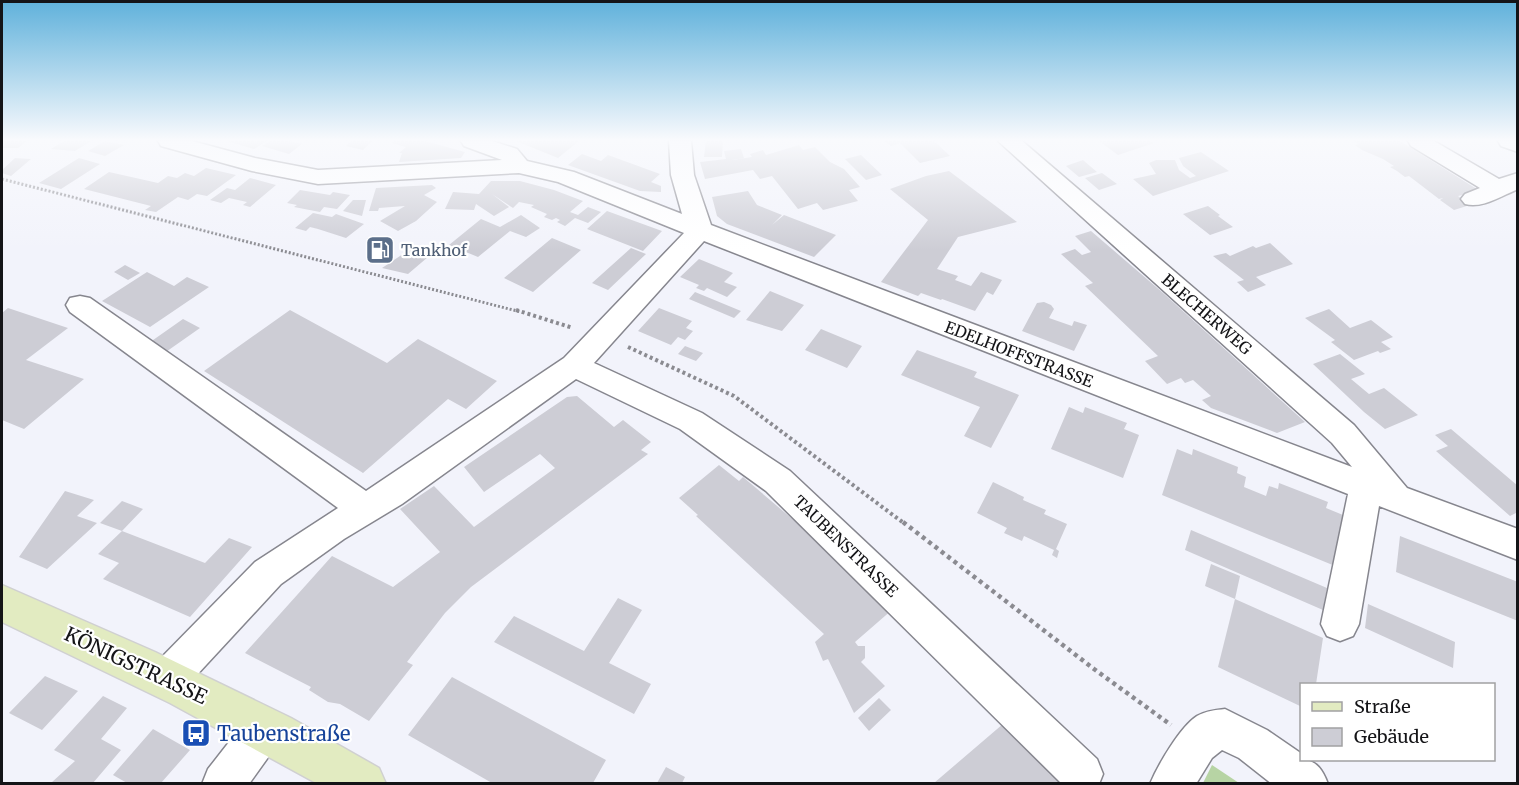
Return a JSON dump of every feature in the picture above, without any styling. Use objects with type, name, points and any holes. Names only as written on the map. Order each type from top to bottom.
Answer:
[{"type":"main road","name":"KÖNIGSTRASSE","points":[[2,603],[168,678],[266,728],[363,783]]},
{"type":"street","name":"EDELHOFFSTRASSE","points":[[568,178],[807,273],[1518,545]]},
{"type":"street","points":[[168,678],[268,573],[574,366],[692,242],[700,229],[684,190],[682,178]]},
{"type":"street","name":"BLECHERWEG","points":[[1051,178],[1344,434],[1380,492]]},
{"type":"street","points":[[1473,199],[1507,184]]},
{"type":"street","points":[[80,305],[365,509]]},
{"type":"street","name":"TAUBENSTRASSE","points":[[574,366],[638,394],[691,421],[778,481],[1082,774]]},
{"type":"street","points":[[1340,624],[1380,492]]},
{"type":"street","points":[[223,783],[266,728]]},
{"type":"street","points":[[1171,783],[1198,744],[1210,731],[1225,729],[1253,744],[1307,783]]},
{"type":"path","points":[[1094,669],[1198,744]]},
{"type":"green space","points":[[1212,765],[1239,783],[1203,783]]},
{"type":"building","points":[[48,178],[79,178],[61,189],[39,183]]},
{"type":"building","points":[[101,178],[134,178],[158,183],[166,178],[232,178],[207,196],[197,194],[188,200],[178,197],[156,212],[145,210],[151,206],[84,189]]},
{"type":"building","points":[[250,178],[276,185],[250,207],[243,205],[247,202],[229,198],[221,203],[210,200],[227,188],[235,190]]},
{"type":"building","points":[[603,178],[656,178],[651,182],[661,186],[661,192],[640,191]]},
{"type":"building","points":[[773,178],[852,178],[860,187],[849,190],[858,201],[823,210],[817,203],[798,209]]},
{"type":"building","points":[[921,178],[958,178],[1017,222],[958,237],[937,269],[958,276],[955,280],[971,286],[981,272],[1002,280],[993,295],[987,292],[975,311],[921,293],[918,296],[881,282],[928,220],[890,189]]},
{"type":"building","points":[[1085,178],[1108,178],[1117,184],[1099,190]]},
{"type":"building","points":[[1139,178],[1209,178],[1153,196],[1133,179]]},
{"type":"building","points":[[1411,178],[1459,178],[1480,191],[1458,196],[1470,205],[1454,210],[1440,200],[1443,198],[1439,199]]},
{"type":"building","points":[[491,181],[520,181],[583,201],[570,212],[578,215],[588,207],[601,212],[588,223],[575,218],[565,226],[557,222],[560,220],[556,218],[552,220],[544,217],[547,214],[531,207],[534,205],[519,202],[513,208],[492,194],[509,207],[494,216],[476,204],[474,210],[445,209],[453,192],[479,194]]},
{"type":"building","points":[[432,185],[436,188],[424,195],[437,202],[416,221],[398,231],[380,221],[405,206],[369,211],[376,188]]},
{"type":"building","points":[[300,190],[330,195],[333,192],[350,195],[337,209],[324,207],[320,212],[294,207],[297,205],[287,203]]},
{"type":"building","points":[[748,191],[757,205],[782,215],[772,225],[784,215],[836,235],[814,257],[727,224],[717,216],[712,197]]},
{"type":"building","points":[[353,200],[366,200],[362,216],[343,211]]},
{"type":"building","points":[[1208,206],[1233,227],[1210,235],[1183,214]]},
{"type":"building","points":[[607,211],[662,231],[643,251],[587,229]]},
{"type":"building","points":[[313,213],[332,217],[336,214],[364,224],[346,238],[310,227],[306,231],[295,228]]},
{"type":"building","points":[[521,215],[540,228],[526,237],[510,231],[478,257],[449,245],[481,219],[500,227]]},
{"type":"building","points":[[1091,231],[1305,422],[1277,433],[1211,408],[1202,400],[1211,396],[1193,380],[1185,383],[1181,378],[1167,384],[1145,361],[1158,356],[1085,286],[1093,283],[1061,254],[1075,249],[1082,255],[1091,252],[1075,236]]},
{"type":"building","points":[[552,238],[581,250],[533,292],[504,278]]},
{"type":"building","points":[[1270,243],[1293,264],[1256,277],[1266,285],[1248,292],[1237,282],[1244,280],[1213,256],[1226,253],[1230,256],[1253,246],[1256,248]]},
{"type":"building","points":[[631,248],[646,254],[608,290],[592,283]]},
{"type":"building","points":[[409,250],[416,250],[428,257],[408,274],[382,268]]},
{"type":"building","points":[[699,259],[733,273],[724,282],[737,287],[727,297],[707,288],[704,291],[696,288],[699,285],[680,277]]},
{"type":"building","points":[[125,265],[140,273],[128,280],[114,272]]},
{"type":"building","points":[[147,272],[174,286],[187,277],[209,287],[150,327],[102,301]]},
{"type":"building","points":[[770,291],[804,305],[782,331],[746,320]]},
{"type":"building","points":[[695,292],[741,311],[734,318],[689,299]]},
{"type":"building","points":[[1044,302],[1054,309],[1049,318],[1072,326],[1074,321],[1087,325],[1074,351],[1022,331],[1037,303]]},
{"type":"building","points":[[8,308],[68,328],[26,360],[84,379],[24,429],[2,420],[2,313]]},
{"type":"building","points":[[659,308],[692,321],[686,328],[693,331],[685,340],[678,337],[671,345],[638,331]]},
{"type":"building","points":[[1329,309],[1350,328],[1371,320],[1393,337],[1381,342],[1391,349],[1354,360],[1331,342],[1335,340],[1305,318]]},
{"type":"building","points":[[290,310],[387,363],[418,339],[497,381],[466,409],[448,399],[363,473],[204,371]]},
{"type":"building","points":[[183,319],[200,328],[163,354],[146,345]]},
{"type":"building","points":[[821,329],[862,346],[847,368],[805,350]]},
{"type":"building","points":[[685,346],[703,353],[696,361],[678,354]]},
{"type":"building","points":[[917,350],[977,372],[974,377],[1019,395],[991,448],[964,436],[980,407],[901,375]]},
{"type":"building","points":[[1340,354],[1365,374],[1351,379],[1369,394],[1384,388],[1418,415],[1385,429],[1313,364]]},
{"type":"building","points":[[577,396],[614,427],[623,420],[651,442],[641,450],[648,454],[471,587],[445,613],[407,662],[413,665],[369,721],[340,704],[328,702],[309,690],[311,687],[245,653],[332,556],[393,587],[440,552],[400,509],[434,486],[474,527],[555,468],[540,454],[484,492],[464,467],[567,397]]},
{"type":"building","points":[[1069,407],[1083,413],[1085,407],[1127,423],[1124,429],[1139,435],[1123,478],[1051,449]]},
{"type":"building","points":[[1451,429],[1518,486],[1518,512],[1510,516],[1436,451],[1448,446],[1435,435]]},
{"type":"building","points":[[1177,449],[1192,455],[1193,449],[1238,467],[1237,473],[1246,477],[1244,487],[1266,496],[1269,486],[1278,489],[1279,483],[1328,502],[1326,508],[1343,515],[1335,566],[1162,495]]},
{"type":"building","points":[[719,465],[739,481],[743,477],[877,591],[893,609],[855,642],[858,646],[865,646],[865,658],[861,662],[885,686],[854,713],[828,659],[823,661],[815,642],[824,634],[679,498]]},
{"type":"building","points":[[993,482],[1024,497],[1023,500],[1046,510],[1044,514],[1067,524],[1056,549],[1059,551],[1057,558],[1052,555],[1054,550],[1024,536],[1022,541],[1004,533],[1007,528],[977,513]]},
{"type":"building","points":[[65,491],[94,500],[77,516],[97,523],[47,569],[19,557]]},
{"type":"building","points":[[122,501],[143,509],[122,531],[100,523]]},
{"type":"building","points":[[1191,530],[1327,588],[1323,610],[1185,550]]},
{"type":"building","points":[[122,531],[205,563],[229,538],[252,547],[190,617],[103,579],[119,563],[98,554]]},
{"type":"building","points":[[1400,536],[1518,582],[1518,621],[1396,572]]},
{"type":"building","points":[[1211,564],[1240,576],[1235,599],[1205,586]]},
{"type":"building","points":[[618,598],[642,610],[609,663],[651,684],[634,714],[494,642],[514,616],[584,651]]},
{"type":"building","points":[[1235,599],[1323,638],[1316,683],[1300,683],[1300,706],[1218,667]]},
{"type":"building","points":[[1368,604],[1455,642],[1453,668],[1365,628]]},
{"type":"building","points":[[45,676],[78,691],[42,730],[9,713]]},
{"type":"building","points":[[452,677],[606,760],[593,783],[492,783],[408,735]]},
{"type":"building","points":[[103,696],[127,708],[101,739],[121,750],[93,783],[51,783],[75,761],[54,750]]},
{"type":"building","points":[[879,698],[891,710],[869,731],[858,718]]},
{"type":"building","points":[[1010,718],[1067,783],[934,783]]},
{"type":"building","points":[[153,729],[190,750],[161,783],[127,783],[113,775]]},
{"type":"building","points":[[666,767],[685,777],[682,783],[657,783]]},
{"type":"place","name":"Tankhof","points":[[380,250]]},
{"type":"place","name":"Taubenstraße","points":[[196,733]]}]
